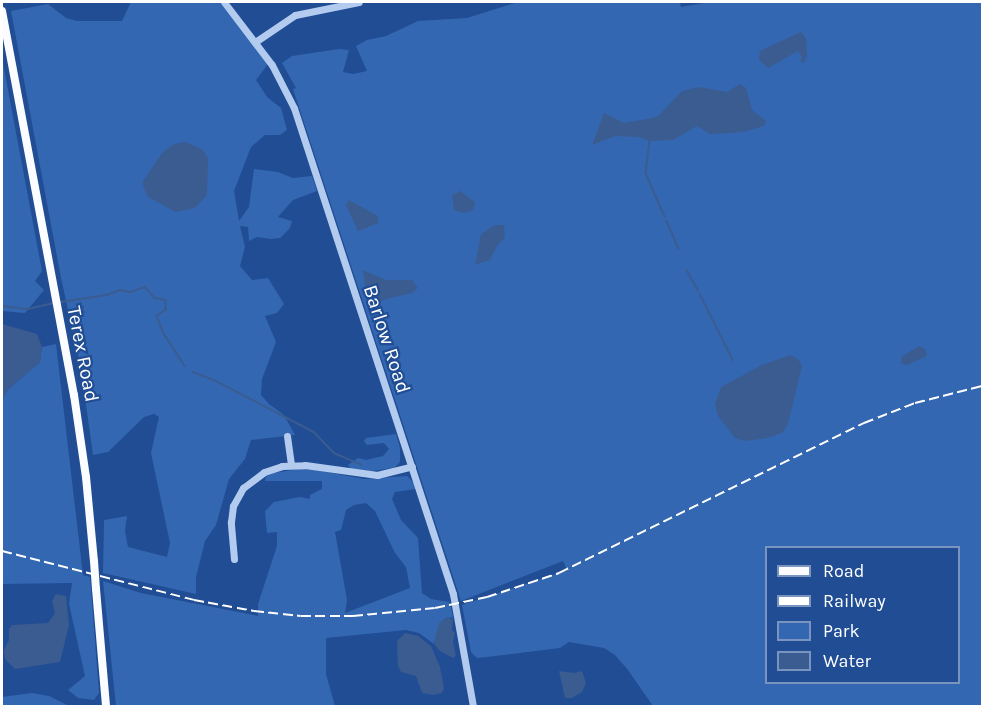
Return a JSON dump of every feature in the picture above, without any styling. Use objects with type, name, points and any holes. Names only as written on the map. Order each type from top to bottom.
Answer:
[{"type":"main road","name":"Terex Road","points":[[2,11],[80,430],[106,706]]},
{"type":"street","name":"Barlow Road","points":[[224,2],[278,74],[294,108],[456,604],[473,706]]},
{"type":"street","points":[[255,42],[295,15],[359,2]]},
{"type":"street","points":[[287,436],[291,465]]},
{"type":"street","points":[[234,559],[231,519],[240,492],[264,472],[291,465],[316,465],[366,475],[385,474],[412,466]]},
{"type":"green space","points":[[131,2],[220,2],[268,64],[256,80],[267,97],[281,108],[287,130],[280,135],[265,135],[251,147],[234,191],[239,221],[249,207],[254,169],[278,172],[293,178],[312,176],[317,191],[293,200],[278,217],[292,221],[290,228],[280,238],[257,237],[249,241],[248,227],[240,226],[245,247],[240,266],[252,280],[268,278],[284,304],[277,313],[265,316],[276,342],[262,379],[261,395],[284,415],[295,435],[251,440],[245,459],[229,479],[216,525],[205,541],[196,577],[196,594],[103,573],[104,520],[127,516],[125,531],[128,547],[167,557],[170,543],[151,453],[159,417],[154,414],[144,417],[108,452],[93,455],[81,369],[61,278],[11,11],[48,4],[66,18],[77,21],[122,21]]},
{"type":"green space","points":[[518,2],[680,2],[681,7],[711,2],[982,2],[982,706],[653,706],[628,670],[615,655],[604,648],[569,642],[560,648],[487,657],[477,658],[471,652],[462,605],[567,570],[563,561],[461,601],[293,89],[296,88],[282,63],[292,56],[339,49],[349,50],[343,72],[353,74],[367,71],[356,46],[367,40],[386,36],[418,21],[467,18]]},
{"type":"green space","points":[[2,58],[42,271],[35,281],[44,290],[25,313],[2,311]]},
{"type":"green space","points":[[56,344],[83,575],[90,577],[99,693],[94,700],[78,698],[68,690],[85,676],[69,604],[72,583],[2,584],[2,401],[7,390],[40,362],[42,347]]},
{"type":"green space","points":[[396,434],[400,448],[400,462],[394,468],[371,471],[351,469],[348,465],[358,458],[366,460],[383,456],[389,449],[384,443],[367,445],[364,441],[366,438]]},
{"type":"green space","points":[[305,468],[364,479],[407,476],[415,484],[416,489],[395,492],[392,499],[401,520],[418,538],[422,593],[431,599],[449,602],[453,620],[451,617],[438,629],[434,644],[419,633],[406,630],[326,638],[326,674],[335,706],[116,706],[103,581],[141,593],[258,616],[258,604],[277,546],[277,532],[267,533],[265,511],[274,502],[300,497],[310,499],[310,495],[322,489],[322,481],[265,481],[267,474]],"holes":[[[366,503],[375,511],[395,553],[406,567],[410,588],[345,613],[347,600],[335,532],[341,530],[346,510],[354,505]]]},
{"type":"green space","points":[[32,693],[49,696],[69,706],[2,706],[2,697]]},
{"type":"water","points":[[801,32],[806,38],[807,56],[804,63],[800,61],[802,57],[798,51],[768,68],[759,60],[760,51]]},
{"type":"water","points":[[740,84],[746,88],[752,110],[766,121],[764,126],[743,132],[710,134],[697,126],[673,140],[650,141],[638,137],[615,136],[592,145],[604,113],[624,123],[652,118],[658,116],[682,91],[699,87],[727,92]]},
{"type":"water","points":[[185,142],[202,149],[208,158],[207,195],[195,208],[176,212],[148,197],[142,183],[162,153],[174,144]]},
{"type":"water","points":[[460,191],[475,202],[473,210],[464,213],[454,210],[452,195]]},
{"type":"water","points":[[349,200],[378,216],[378,223],[358,231],[346,205]]},
{"type":"water","points":[[495,225],[504,225],[505,237],[490,260],[475,265],[481,234]]},
{"type":"water","points":[[363,270],[386,280],[412,280],[418,288],[412,293],[386,299],[372,306],[367,300]]},
{"type":"water","points":[[2,324],[37,334],[42,347],[40,362],[7,390],[2,401]]},
{"type":"water","points":[[919,346],[925,349],[927,355],[925,357],[907,365],[901,364],[901,357]]},
{"type":"water","points":[[790,355],[798,359],[802,366],[788,424],[782,433],[767,438],[745,441],[735,438],[718,416],[715,404],[721,387],[762,365]]},
{"type":"water","points":[[56,594],[66,596],[69,625],[60,662],[15,669],[5,659],[4,650],[9,640],[9,629],[12,625],[48,623],[55,613],[52,601]]},
{"type":"water","points":[[447,617],[453,620],[452,630],[455,633],[453,642],[456,656],[453,658],[440,651],[434,644],[439,623]]},
{"type":"water","points":[[405,633],[418,636],[431,646],[440,667],[444,688],[442,693],[433,695],[422,693],[416,676],[401,672],[398,666],[397,641]]},
{"type":"water","points":[[559,671],[574,673],[582,671],[586,683],[582,692],[572,698],[565,698]]},
{"type":"waterway","points":[[650,141],[646,173],[665,217]]},
{"type":"waterway","points":[[667,221],[679,249]]},
{"type":"waterway","points":[[687,270],[698,290]]},
{"type":"waterway","points":[[61,302],[107,295],[120,290],[131,292],[145,287],[155,298],[166,300],[166,310],[157,316],[163,332],[185,366]]},
{"type":"waterway","points":[[700,294],[733,360]]},
{"type":"waterway","points":[[2,306],[28,309],[53,303]]},
{"type":"waterway","points":[[193,372],[216,381],[314,432],[334,453],[362,465]]},
{"type":"railway","points":[[2,551],[194,600],[254,611],[301,616],[353,616],[435,608],[487,597],[559,573],[864,423],[915,403],[982,386]]}]
